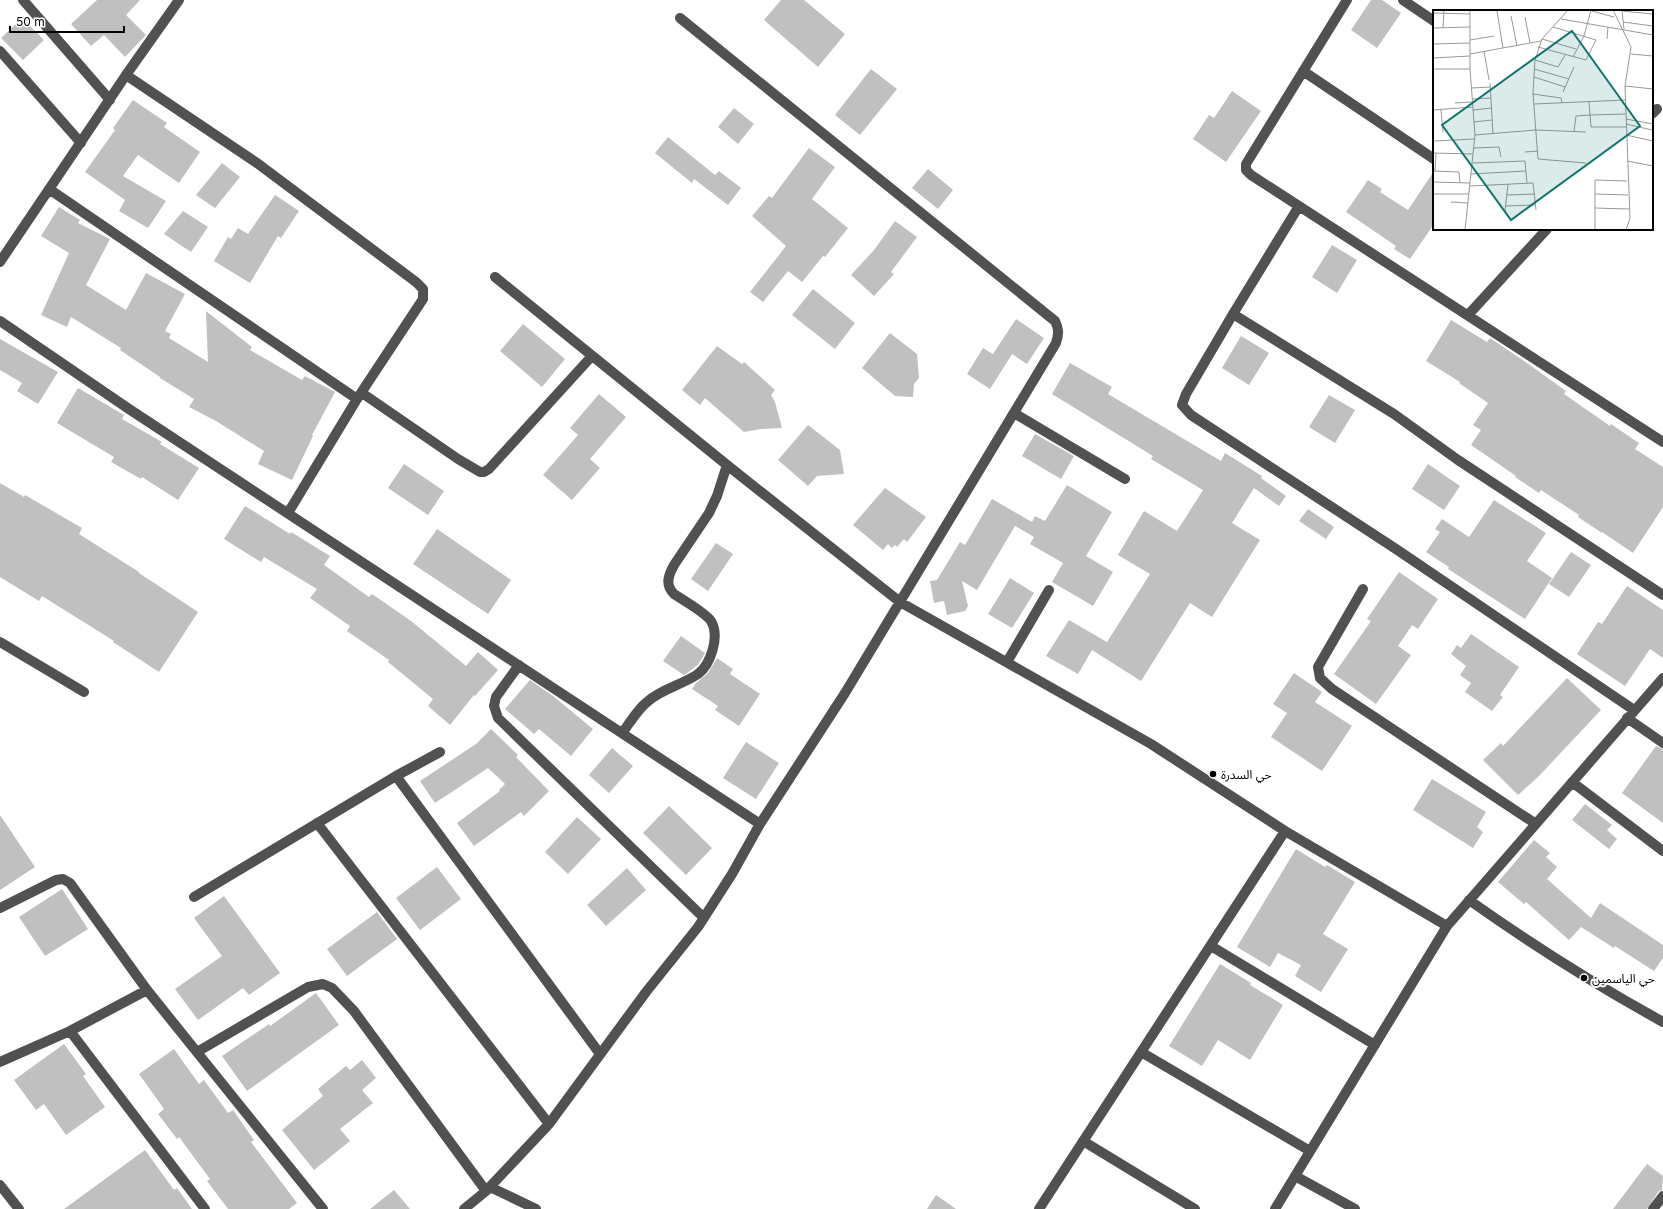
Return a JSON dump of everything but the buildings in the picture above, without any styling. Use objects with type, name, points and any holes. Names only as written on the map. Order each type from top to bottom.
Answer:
[{"type":"street","points":[[24,0],[110,100]]},
{"type":"street","points":[[1347,0],[1245,166],[1246,170],[1251,175],[1663,442]]},
{"type":"street","points":[[1403,0],[1433,19]]},
{"type":"street","points":[[0,262],[177,1]]},
{"type":"street","points":[[464,1209],[488,1189],[550,1124],[600,1054],[704,918],[732,874],[760,824],[845,693],[1059,336],[1059,329],[1055,321],[680,18]]},
{"type":"street","points":[[0,51],[81,143]]},
{"type":"street","points":[[1303,71],[1433,158]]},
{"type":"street","points":[[126,75],[257,163],[410,277],[423,289],[423,299],[359,396],[288,513]]},
{"type":"street","points":[[49,189],[359,396],[480,472],[484,472],[489,469],[591,357]]},
{"type":"street","points":[[1299,206],[1233,314],[1186,394],[1182,405],[1191,415],[1384,541],[1631,714],[1663,743]]},
{"type":"street","points":[[1468,315],[1543,230]]},
{"type":"street","points":[[496,277],[591,357],[900,602],[1151,744],[1285,831],[1447,926]]},
{"type":"street","points":[[1233,314],[1394,414],[1458,460],[1663,595]]},
{"type":"street","points":[[0,321],[760,824]]},
{"type":"street","points":[[1014,413],[1125,479]]},
{"type":"street","points":[[622,733],[641,707],[648,701],[699,673],[710,659],[714,634],[712,623],[708,618],[674,594],[670,590],[667,583],[674,565],[710,510],[717,496],[727,465]]},
{"type":"street","points":[[1363,589],[1318,667],[1320,678],[1332,689],[1536,824]]},
{"type":"street","points":[[1007,662],[1049,590]]},
{"type":"street","points":[[0,642],[84,692]]},
{"type":"street","points":[[519,665],[496,697],[494,706],[498,718],[704,918]]},
{"type":"street","points":[[1275,1209],[1447,926],[1663,678]]},
{"type":"street","points":[[194,897],[396,776],[440,752]]},
{"type":"street","points":[[396,776],[600,1054]]},
{"type":"street","points":[[1572,782],[1663,851]]},
{"type":"street","points":[[317,823],[550,1124]]},
{"type":"street","points":[[1039,1209],[1285,831]]},
{"type":"street","points":[[0,908],[56,880],[63,879],[70,883],[147,990],[323,1209]]},
{"type":"street","points":[[1469,900],[1522,936],[1663,1022]]},
{"type":"street","points":[[1211,946],[1375,1045]]},
{"type":"street","points":[[197,1052],[308,987],[323,984],[332,988],[354,1011],[488,1189],[536,1209]]},
{"type":"street","points":[[0,1062],[70,1031],[147,990]]},
{"type":"street","points":[[70,1031],[205,1209]]},
{"type":"street","points":[[1141,1052],[1310,1151]]},
{"type":"street","points":[[1083,1140],[1194,1209]]},
{"type":"street","points":[[1294,1176],[1355,1209]]},
{"type":"street","points":[[0,1185],[19,1209]]},
{"type":"street","points":[[1653,1209],[1663,1196]]},
{"type":"place","name":"حي السدرة","points":[[1213,774]]},
{"type":"place","name":"حي الياسمين","points":[[1584,978]]}]
